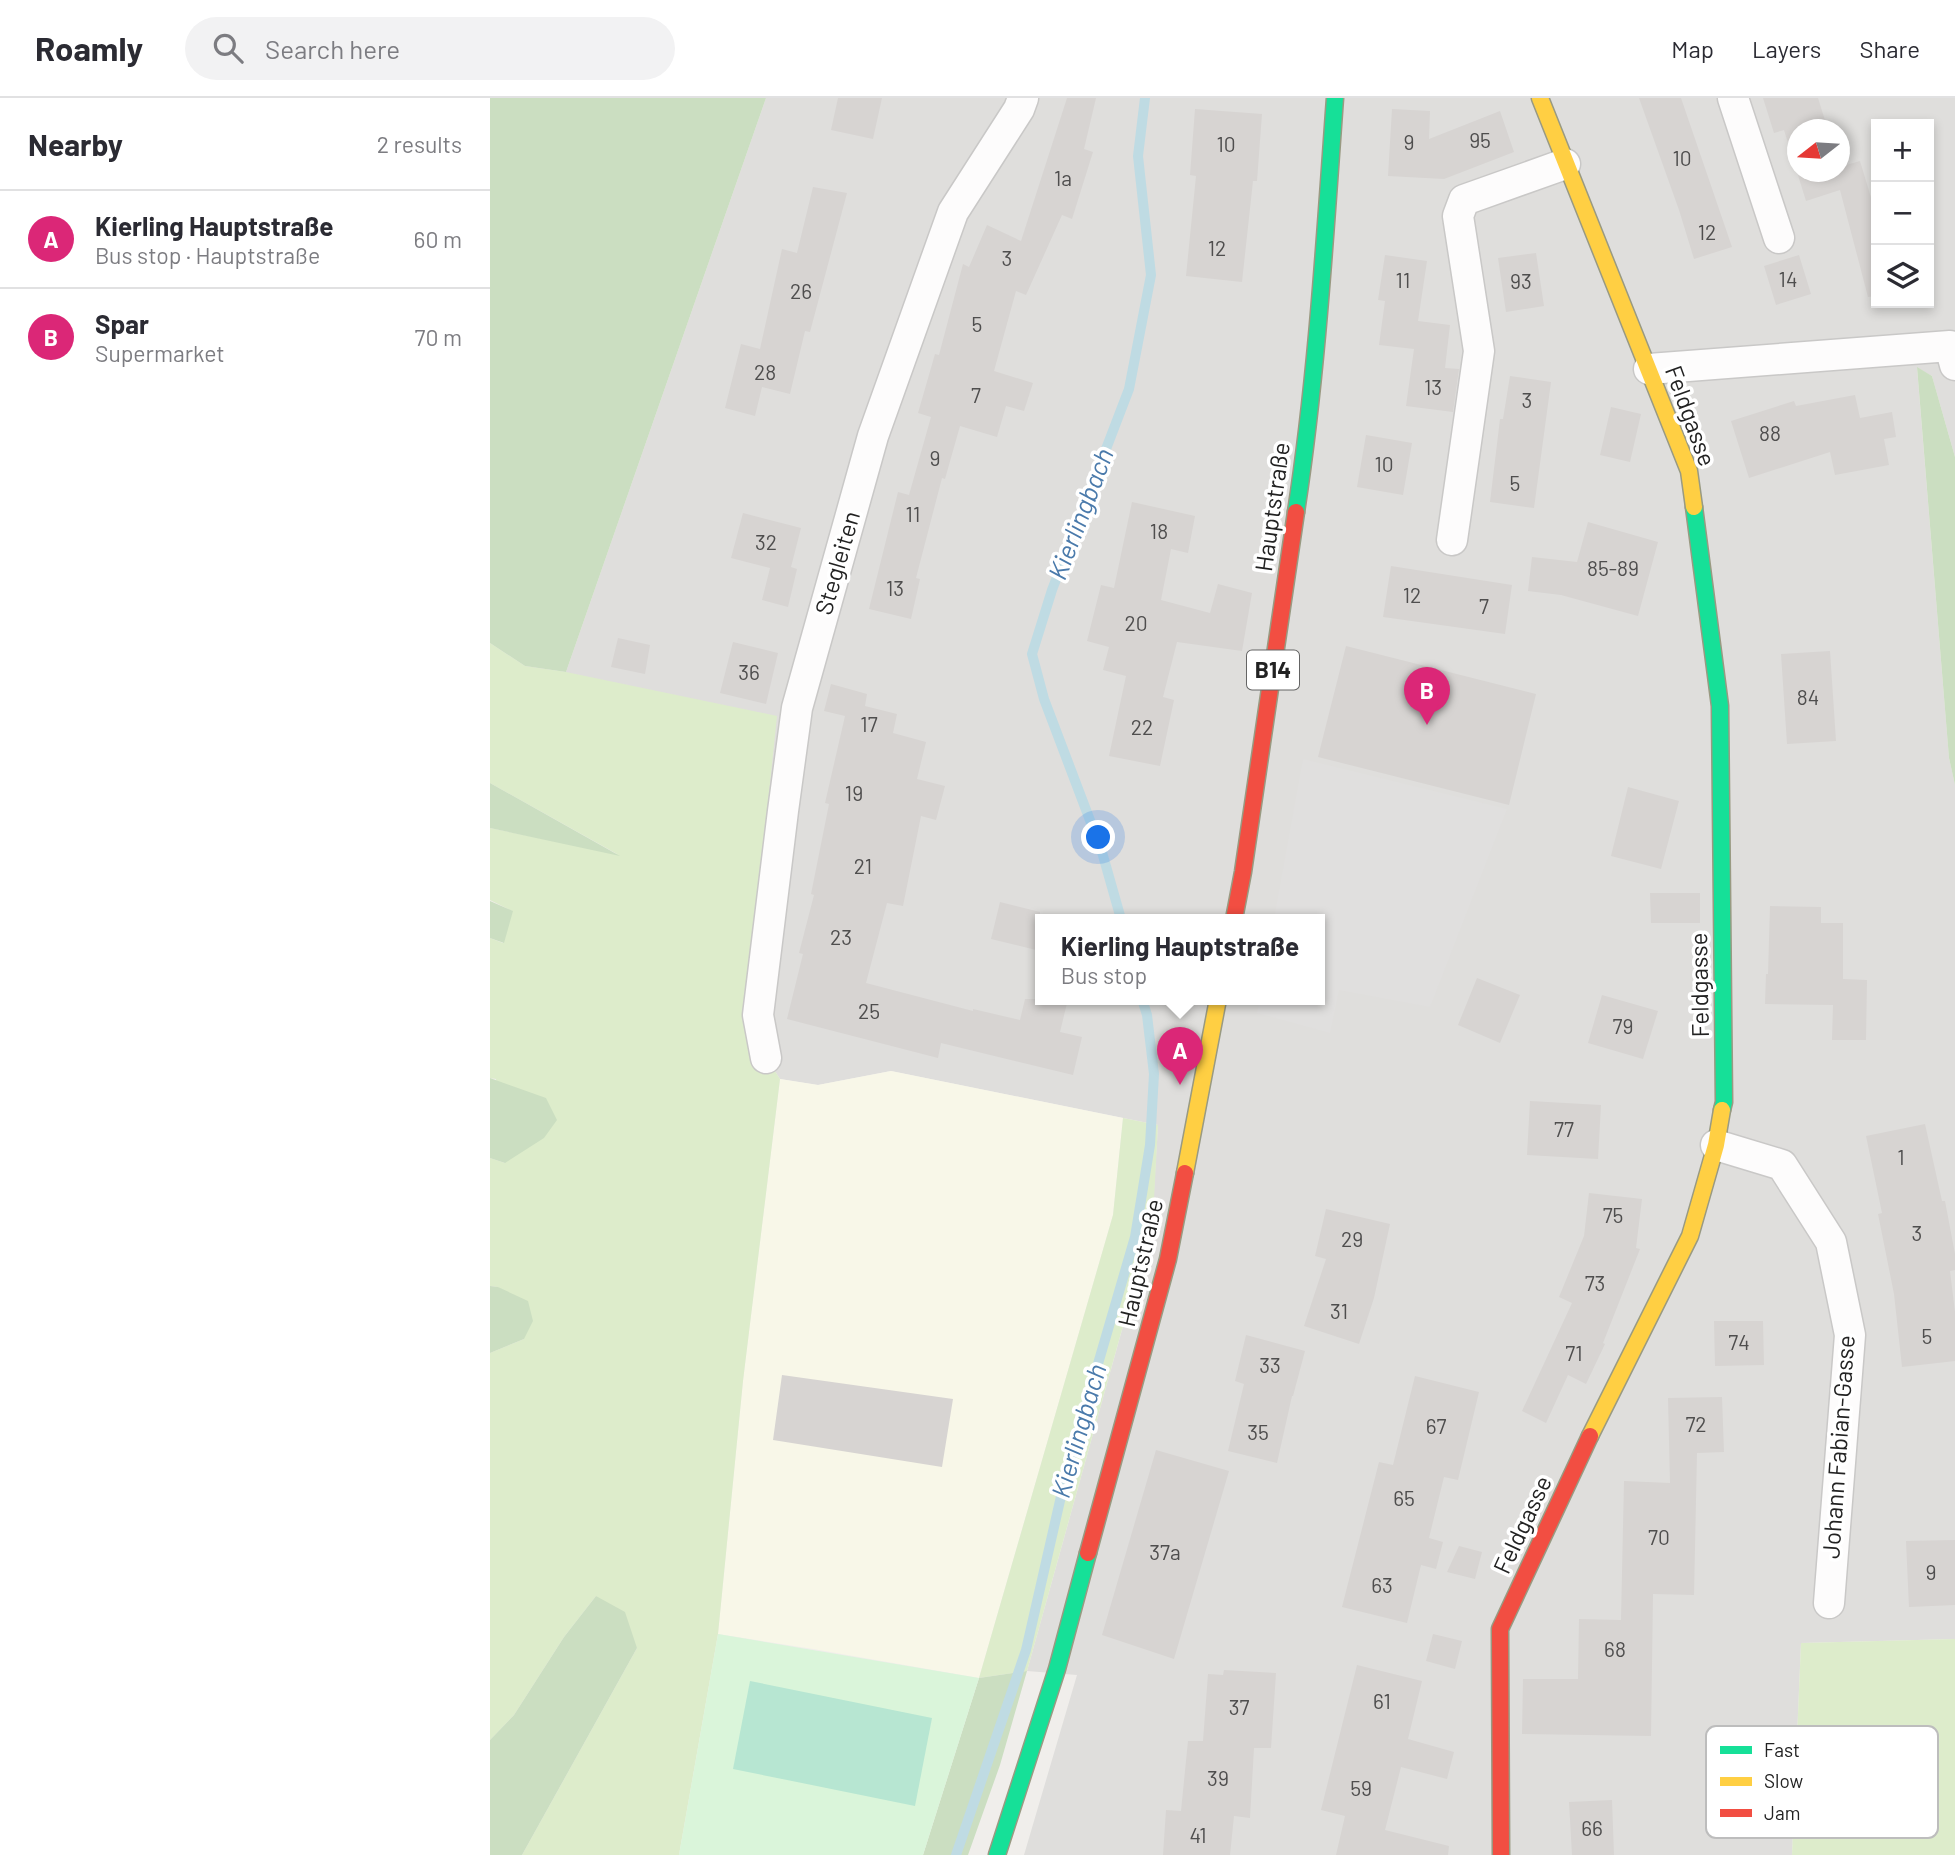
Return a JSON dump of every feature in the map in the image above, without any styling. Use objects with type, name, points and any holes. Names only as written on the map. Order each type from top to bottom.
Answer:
[{"type":"street","name":"Stegleiten","points":[[766,1058],[758,1014],[797,708],[873,436],[953,212],[1019,109],[1023,98]]},
{"type":"street","name":"Hauptstraße","points":[[1235,914],[1303,467],[1321,293],[1335,98]]},
{"type":"street","name":"Feldgasse","points":[[1501,1855],[1500,1629],[1574,1469],[1690,1236],[1716,1145],[1724,1102],[1720,706],[1689,471],[1540,98]]},
{"type":"street","points":[[1733,98],[1779,237]]},
{"type":"street","points":[[1452,540],[1479,351],[1458,216],[1464,200],[1565,164]]},
{"type":"street","points":[[1649,369],[1950,346],[1955,365]]},
{"type":"street","name":"Hauptstraße","points":[[997,1855],[1057,1669],[1168,1259],[1217,1005]]},
{"type":"street","name":"Johann Fabian-Gasse","points":[[1716,1145],[1782,1165],[1830,1242],[1850,1335],[1829,1603]]},
{"type":"shaded area","points":[[766,98],[1955,98],[1955,457],[1932,376],[1917,368],[1949,758],[1955,785],[1955,1639],[1801,1643],[1797,1726],[1706,1726],[1706,1838],[1793,1838],[1792,1855],[1024,1855],[1077,1675],[1027,1671],[1152,1222],[1158,1125],[891,1071],[818,1085],[780,1079],[745,1025],[566,672]]},
{"type":"shaded area","points":[[1303,759],[1507,809],[1430,1007],[1339,990],[1330,1033],[1257,1013],[1259,1005],[1325,1005],[1325,914],[1275,914]]},
{"type":"shaded area","points":[[891,1071],[1123,1118],[1113,1215],[979,1678],[718,1634],[743,1381],[780,1079],[818,1085]]},
{"type":"green space","points":[[490,98],[766,98],[566,672],[525,666],[490,643]]},
{"type":"green space","points":[[1917,367],[1932,376],[1955,457],[1955,785],[1949,758]]},
{"type":"green space","points":[[490,643],[525,666],[777,716],[745,1024],[780,1079],[743,1381],[718,1634],[679,1855],[522,1855],[637,1648],[596,1596],[564,1637],[514,1715],[490,1740],[490,1353],[524,1339],[498,1287],[490,1286],[490,1158],[505,1163],[496,1079],[490,1078],[490,938],[503,943],[512,911],[490,900],[490,828],[617,854],[490,783]]},
{"type":"green space","points":[[490,783],[620,856],[490,828]]},
{"type":"green space","points":[[490,901],[513,911],[504,943],[490,938]]},
{"type":"green space","points":[[490,1078],[546,1098],[557,1120],[544,1138],[505,1163],[490,1158]]},
{"type":"green space","points":[[1123,1118],[1158,1125],[1153,1218],[1027,1671],[979,1678],[1113,1215]]},
{"type":"green space","points":[[490,1286],[528,1301],[533,1321],[524,1339],[490,1353]]},
{"type":"green space","points":[[596,1596],[625,1612],[637,1648],[522,1855],[490,1855],[490,1740],[514,1715],[564,1637]]},
{"type":"green space","points":[[718,1634],[979,1678],[923,1855],[679,1855]]},
{"type":"green space","points":[[1955,1639],[1955,1855],[1792,1855],[1793,1838],[1938,1838],[1938,1726],[1797,1726],[1801,1643]]},
{"type":"green space","points":[[1027,1671],[1000,1765],[968,1855],[923,1855],[979,1678]]},
{"type":"green space","points":[[750,1681],[932,1718],[915,1806],[733,1769]]},
{"type":"building","points":[[838,98],[882,98],[873,139],[831,130]]},
{"type":"building","points":[[1067,98],[1096,98],[1084,149],[1093,152],[1072,219],[1062,215],[1026,295],[1016,291],[994,371],[1033,383],[1024,411],[1006,406],[997,437],[960,426],[945,479],[942,478],[916,578],[920,579],[911,619],[869,609],[898,492],[909,495],[931,417],[918,413],[935,354],[939,355],[963,264],[969,267],[987,225],[1021,241]]},
{"type":"building","points":[[1639,98],[1681,98],[1732,247],[1694,259]]},
{"type":"building","points":[[1763,98],[1818,98],[1825,119],[1787,119],[1787,140],[1784,130],[1774,133]]},
{"type":"building","points":[[1195,109],[1262,114],[1257,181],[1253,181],[1242,282],[1186,276],[1196,176],[1190,175]]},
{"type":"building","points":[[1392,109],[1430,111],[1429,139],[1500,111],[1514,152],[1444,179],[1388,176]]},
{"type":"building","points":[[1860,161],[1871,197],[1871,297],[1868,297],[1840,190],[1806,201],[1800,182],[1850,182],[1850,164]]},
{"type":"building","points":[[813,187],[847,193],[810,332],[805,331],[790,394],[762,387],[755,416],[725,408],[741,344],[760,349],[782,249],[797,253]]},
{"type":"building","points":[[1536,253],[1544,306],[1506,312],[1498,258]]},
{"type":"building","points":[[1385,255],[1427,261],[1418,321],[1450,325],[1445,368],[1459,369],[1453,412],[1406,406],[1414,349],[1379,345],[1385,301],[1378,300]]},
{"type":"building","points":[[1799,255],[1811,294],[1776,305],[1764,266]]},
{"type":"building","points":[[1510,376],[1551,382],[1534,508],[1490,502],[1500,419],[1503,419]]},
{"type":"building","points":[[1855,395],[1860,418],[1892,412],[1896,437],[1884,439],[1889,465],[1835,475],[1830,452],[1749,478],[1731,421],[1794,401],[1796,406]]},
{"type":"building","points":[[1611,407],[1641,414],[1630,462],[1600,455]]},
{"type":"building","points":[[1366,435],[1412,443],[1403,495],[1357,487]]},
{"type":"building","points":[[1132,502],[1195,516],[1188,553],[1171,549],[1161,600],[1210,613],[1218,584],[1252,593],[1242,651],[1177,642],[1163,697],[1174,700],[1160,766],[1109,756],[1126,676],[1103,670],[1109,647],[1087,641],[1101,585],[1114,588]]},
{"type":"building","points":[[743,513],[801,528],[791,567],[797,569],[788,607],[762,600],[770,568],[731,558]]},
{"type":"building","points":[[1588,522],[1658,542],[1638,616],[1561,595],[1528,591],[1532,557],[1577,562]]},
{"type":"building","points":[[1391,566],[1512,585],[1505,634],[1383,617]]},
{"type":"building","points":[[618,638],[650,645],[645,674],[611,667]]},
{"type":"building","points":[[733,642],[778,653],[766,704],[720,693]]},
{"type":"building","points":[[1346,646],[1536,694],[1509,805],[1318,757]]},
{"type":"building","points":[[1830,651],[1836,741],[1787,744],[1781,654]]},
{"type":"building","points":[[831,684],[867,694],[865,706],[897,714],[893,733],[926,742],[917,779],[945,786],[936,820],[921,816],[903,906],[887,903],[866,983],[973,1011],[1020,1020],[1025,999],[1035,999],[1035,1005],[1067,1005],[1060,1032],[1082,1037],[1073,1075],[941,1043],[938,1058],[787,1019],[803,954],[799,953],[814,895],[811,894],[829,804],[825,803],[845,716],[824,711]]},
{"type":"building","points":[[1628,787],[1679,801],[1661,869],[1611,856]]},
{"type":"building","points":[[1650,893],[1700,893],[1700,923],[1651,923]]},
{"type":"building","points":[[1000,902],[1040,912],[1035,914],[1035,950],[991,939]]},
{"type":"building","points":[[1770,906],[1821,907],[1821,923],[1843,923],[1843,979],[1867,980],[1866,1040],[1832,1040],[1833,1005],[1765,1004]]},
{"type":"building","points":[[1477,978],[1520,995],[1500,1043],[1458,1025]]},
{"type":"building","points":[[1602,995],[1658,1011],[1643,1059],[1588,1043]]},
{"type":"building","points":[[1530,1101],[1601,1105],[1598,1159],[1527,1155]]},
{"type":"building","points":[[1925,1124],[1942,1201],[1945,1201],[1955,1254],[1955,1270],[1950,1271],[1955,1312],[1955,1361],[1902,1367],[1894,1294],[1878,1214],[1882,1213],[1866,1136]]},
{"type":"building","points":[[1589,1193],[1642,1199],[1636,1248],[1640,1249],[1603,1343],[1605,1344],[1586,1384],[1568,1375],[1546,1423],[1522,1411],[1572,1303],[1559,1297],[1584,1236]]},
{"type":"building","points":[[1326,1209],[1390,1224],[1374,1298],[1359,1344],[1304,1326],[1326,1259],[1315,1256]]},
{"type":"building","points":[[1714,1321],[1763,1321],[1764,1365],[1715,1366]]},
{"type":"building","points":[[1246,1335],[1305,1351],[1277,1463],[1228,1451],[1244,1384],[1235,1381]]},
{"type":"building","points":[[782,1375],[953,1399],[942,1467],[773,1440]]},
{"type":"building","points":[[1415,1376],[1479,1392],[1458,1480],[1444,1477],[1429,1538],[1443,1542],[1436,1569],[1421,1565],[1407,1623],[1342,1607],[1379,1462],[1393,1465]]},
{"type":"building","points":[[1722,1397],[1724,1452],[1697,1453],[1694,1595],[1653,1594],[1651,1736],[1522,1734],[1523,1679],[1578,1679],[1579,1619],[1621,1620],[1624,1481],[1670,1483],[1668,1398]]},
{"type":"building","points":[[1156,1450],[1229,1471],[1174,1659],[1102,1635]]},
{"type":"building","points":[[1955,1540],[1955,1605],[1909,1607],[1906,1541]]},
{"type":"building","points":[[1459,1546],[1482,1552],[1475,1579],[1447,1572]]},
{"type":"building","points":[[1433,1634],[1462,1641],[1455,1669],[1426,1661]]},
{"type":"building","points":[[1357,1665],[1422,1681],[1408,1739],[1454,1752],[1447,1779],[1401,1767],[1385,1830],[1449,1846],[1448,1855],[1336,1855],[1345,1816],[1321,1810]]},
{"type":"building","points":[[1224,1670],[1276,1673],[1271,1748],[1254,1748],[1250,1818],[1234,1816],[1230,1855],[1163,1855],[1166,1810],[1181,1811],[1188,1741],[1203,1741],[1208,1674],[1223,1675]]},
{"type":"building","points":[[1612,1800],[1614,1855],[1572,1855],[1569,1802]]},
{"type":"waterway","name":"Kierlingbach","points":[[1120,914],[1102,852],[1044,699],[1032,654],[1052,590],[1129,389],[1151,275],[1138,156],[1145,98]]},
{"type":"waterway","name":"Kierlingbach","points":[[956,1855],[1026,1650],[1067,1470],[1135,1237],[1150,1145],[1154,1074],[1144,1005]]},
{"type":"traffic: fast","points":[[1296,512],[1315,357],[1335,98]]},
{"type":"traffic: fast","points":[[1694,507],[1720,706],[1722,1110]]},
{"type":"traffic: fast","points":[[997,1855],[1057,1669],[1088,1553]]},
{"type":"traffic: slow","points":[[1540,98],[1689,471],[1694,507]]},
{"type":"traffic: slow","points":[[1185,1173],[1217,1005]]},
{"type":"traffic: slow","points":[[1590,1436],[1690,1236],[1716,1145],[1722,1110]]},
{"type":"traffic: jam","points":[[1235,914],[1296,512]]},
{"type":"traffic: jam","points":[[1088,1553],[1168,1259],[1185,1173]]},
{"type":"traffic: jam","points":[[1501,1855],[1500,1629],[1590,1436]]},
{"type":"place","name":"Spar","points":[[1427,725]]},
{"type":"place","name":"Kierling Hauptstraße","points":[[1180,1085]]}]
